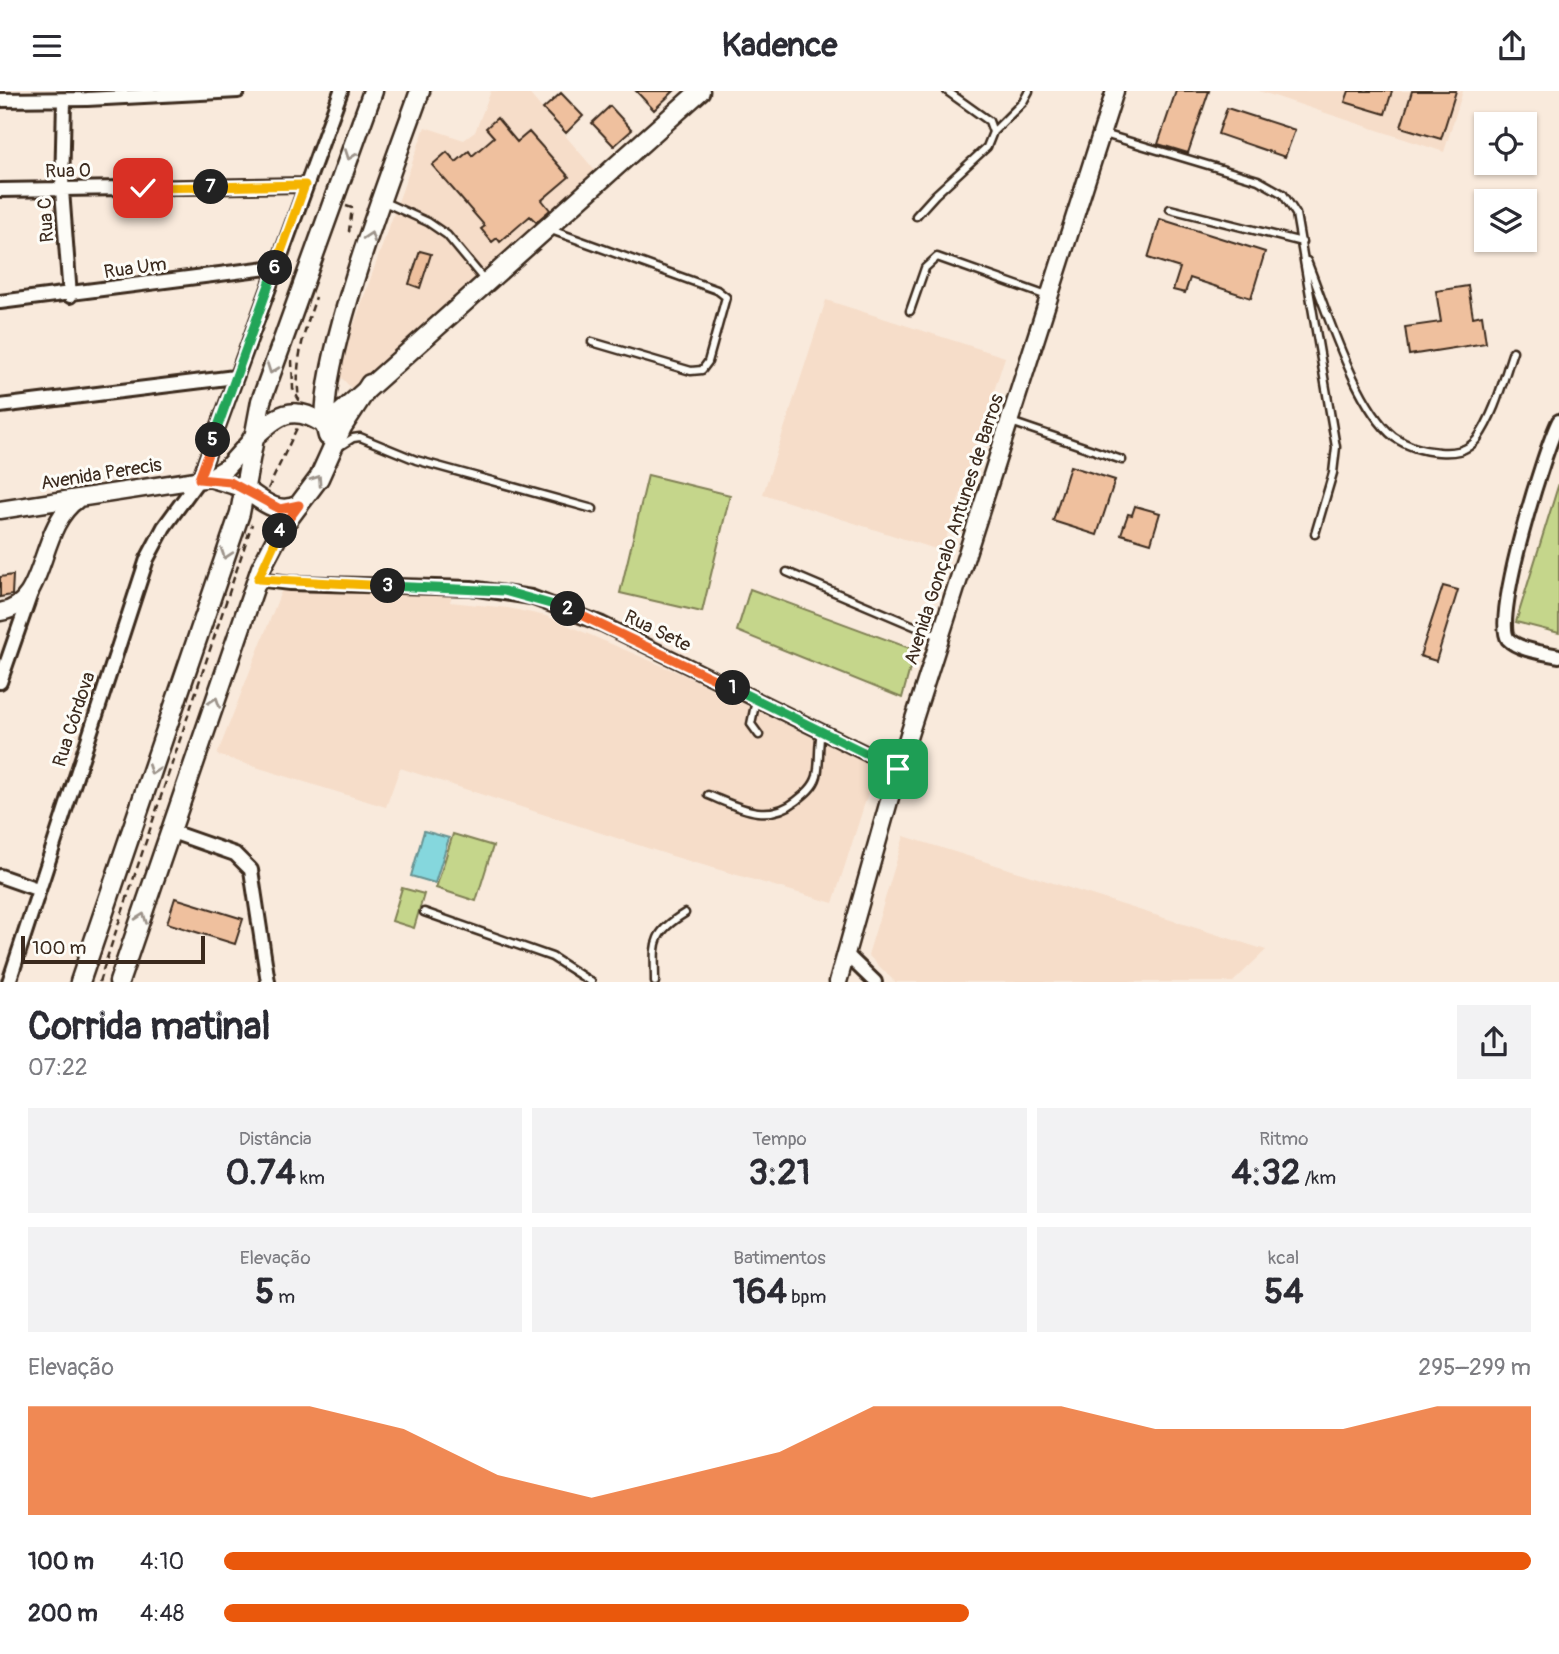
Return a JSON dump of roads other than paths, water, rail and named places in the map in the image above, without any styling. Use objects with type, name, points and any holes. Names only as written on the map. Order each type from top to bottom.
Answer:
[{"type":"main road","points":[[80,982],[236,526],[261,401],[373,91]]},
{"type":"main road","points":[[330,453],[324,426],[325,391],[332,362],[382,201],[420,91]]},
{"type":"main road","points":[[324,426],[700,91]]},
{"type":"main road","points":[[119,982],[258,579],[283,526],[322,474],[342,427],[370,384]]},
{"type":"main road","points":[[252,439],[285,414],[301,406],[324,426]]},
{"type":"main road","points":[[245,489],[280,509],[299,505]]},
{"type":"street","points":[[0,100],[64,100],[87,95],[239,91]]},
{"type":"street","name":"Rua Córdova","points":[[4,982],[147,559],[164,527],[204,479],[235,377],[341,91]]},
{"type":"street","name":"Avenida Gonçalo Antunes de Barros","points":[[838,982],[898,769],[1115,91]]},
{"type":"street","name":"Rua C","points":[[64,100],[62,190],[70,296]]},
{"type":"street","name":"Rua O","points":[[0,190],[305,185]]},
{"type":"street","name":"Rua Um","points":[[0,302],[70,296],[275,267]]},
{"type":"street","points":[[0,406],[235,377]]},
{"type":"street","points":[[1559,421],[1548,441],[1536,478],[1512,577],[1504,631],[1509,641],[1559,656]]},
{"type":"street","name":"Avenida Perecis","points":[[0,510],[204,479],[226,468],[252,439]]},
{"type":"street","name":"Avenida Perecis","points":[[204,479],[245,489]]},
{"type":"street","points":[[0,682],[56,521],[66,508],[80,498]]},
{"type":"street","points":[[46,503],[56,521]]},
{"type":"street","name":"Rua Sete","points":[[258,579],[471,589],[531,597],[602,624],[898,769]]},
{"type":"street","points":[[15,638],[13,622],[2,611],[16,607],[32,590]]},
{"type":"street","points":[[172,832],[235,854],[251,870],[268,982]]},
{"type":"street","points":[[0,876],[37,888]]},
{"type":"street","points":[[846,954],[875,982]]},
{"type":"lane","points":[[947,91],[989,121],[993,132]]},
{"type":"lane","points":[[916,216],[935,195],[988,148],[993,132],[1023,102],[1029,91]]},
{"type":"lane","points":[[1102,133],[1275,188],[1296,213],[1336,447],[1333,473],[1315,534]]},
{"type":"lane","points":[[382,201],[428,222],[447,235],[486,282]]},
{"type":"lane","points":[[1170,209],[1302,246]]},
{"type":"lane","points":[[545,228],[717,290],[726,297],[711,351],[702,370],[691,371],[592,342]]},
{"type":"lane","points":[[1302,246],[1360,391],[1379,421],[1393,436],[1411,447],[1457,453],[1475,443],[1488,422],[1513,351]]},
{"type":"lane","points":[[910,311],[925,268],[937,257],[1049,297]]},
{"type":"lane","points":[[1009,422],[1122,460]]},
{"type":"lane","points":[[330,453],[353,437],[360,437],[416,460],[593,509]]},
{"type":"lane","points":[[787,572],[940,637]]},
{"type":"lane","points":[[756,700],[751,725],[760,735]]},
{"type":"lane","points":[[708,795],[753,813],[765,814],[789,807],[813,785],[817,775],[821,731]]},
{"type":"lane","points":[[424,912],[552,957],[591,982]]},
{"type":"lane","points":[[655,982],[653,960],[657,938],[663,928],[685,913]]},
{"type":"water","points":[[424,831],[449,838],[435,883],[411,876]]}]
